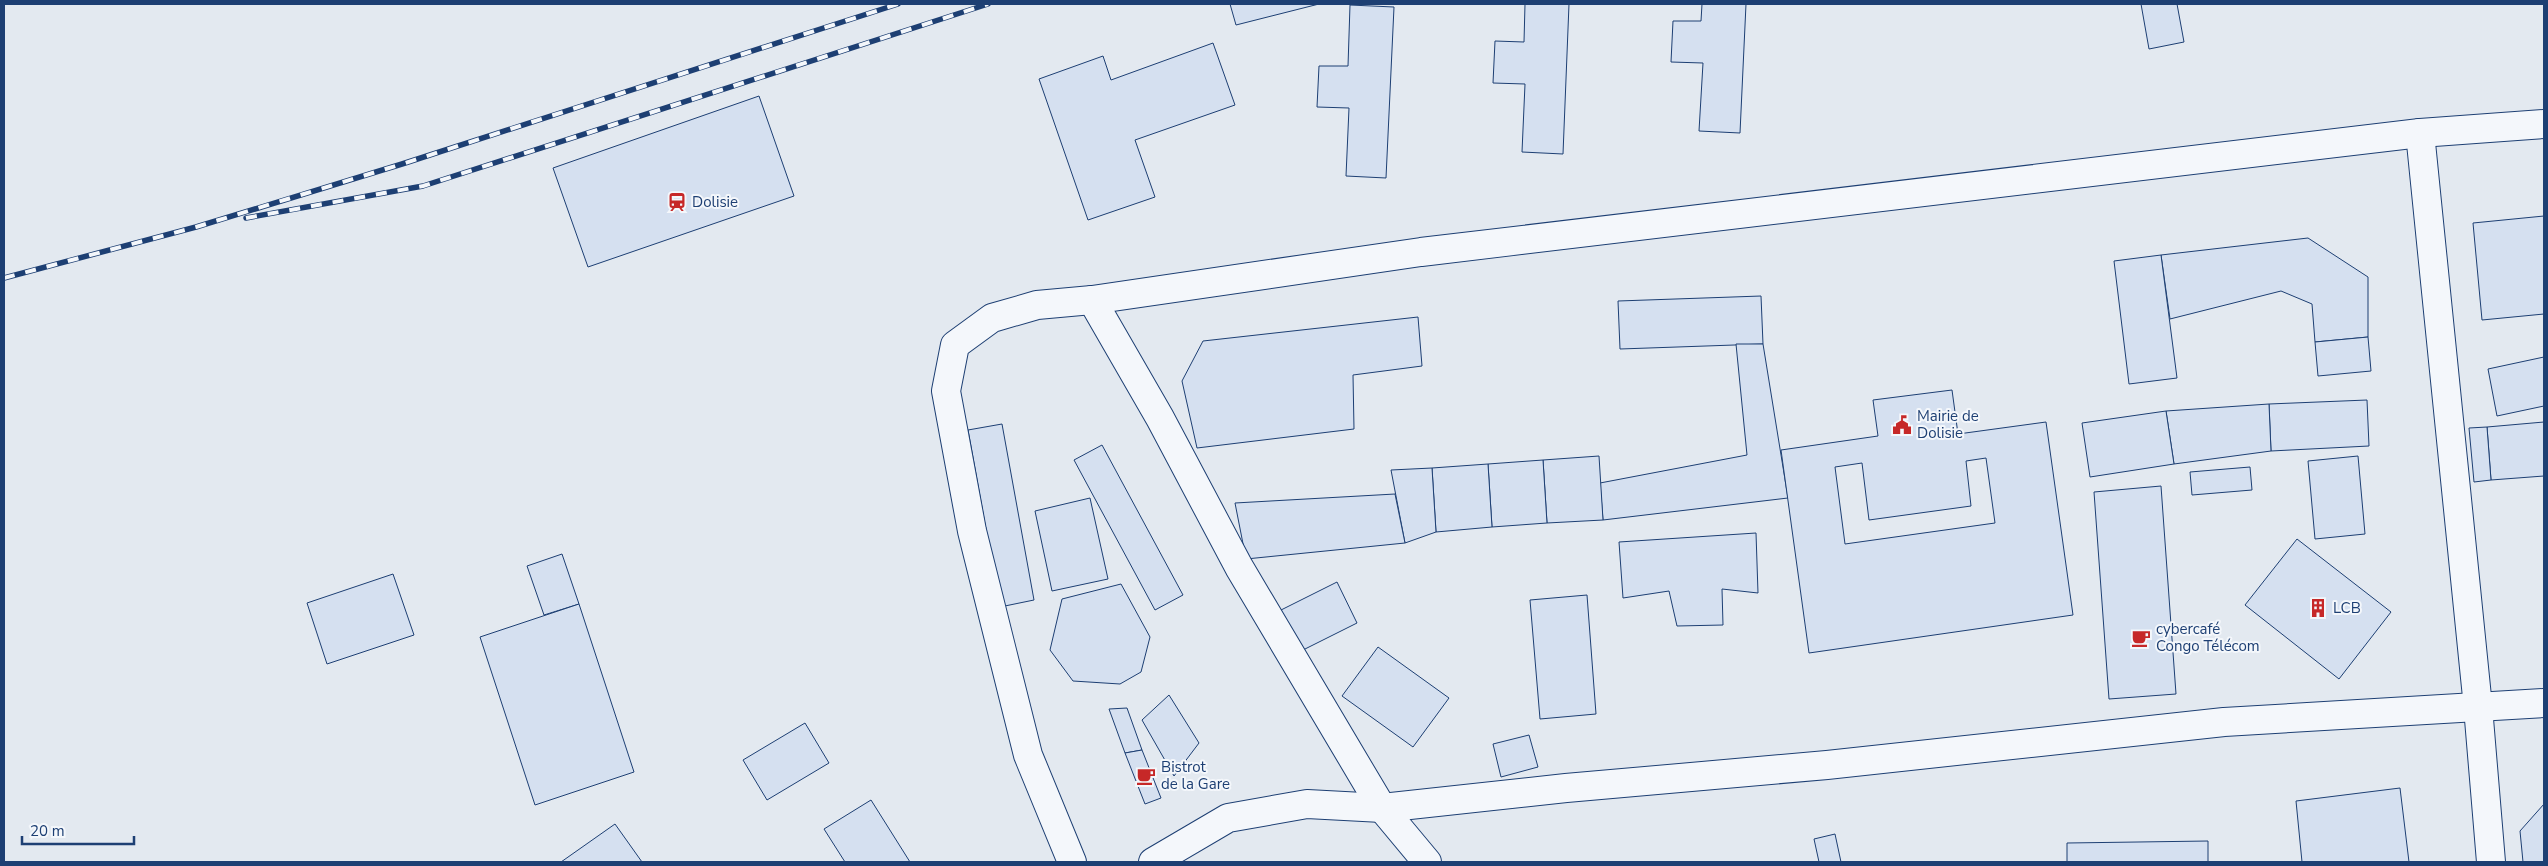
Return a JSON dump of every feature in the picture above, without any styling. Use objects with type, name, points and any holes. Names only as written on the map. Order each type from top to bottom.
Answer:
[{"type":"street","points":[[1072,862],[1028,756],[972,531],[946,390],[956,344],[992,318],[1037,304],[1092,300],[1421,252],[2420,133],[2544,124]]},
{"type":"street","points":[[2420,133],[2478,707],[2491,862]]},
{"type":"street","points":[[1092,300],[1160,418],[1239,567],[1382,808],[1427,862]]},
{"type":"street","points":[[1153,862],[1228,818],[1307,804],[1382,808],[1566,788],[1827,765],[2224,722],[2544,703]]},
{"type":"shaded area","points":[[4,4],[2544,4],[2544,862],[4,862]]},
{"type":"building","points":[[1230,4],[1319,4],[1236,25]]},
{"type":"building","points":[[1525,4],[1569,4],[1563,154],[1522,152],[1525,84],[1493,83],[1495,41],[1524,42]]},
{"type":"building","points":[[1702,4],[1746,4],[1740,133],[1699,131],[1703,63],[1671,62],[1673,21],[1701,21]]},
{"type":"building","points":[[2141,4],[2177,4],[2184,42],[2149,49]]},
{"type":"building","points":[[1350,5],[1394,7],[1386,178],[1346,176],[1349,108],[1317,107],[1319,66],[1348,66]]},
{"type":"building","points":[[1213,43],[1235,105],[1135,140],[1155,197],[1088,220],[1039,79],[1103,56],[1111,80]]},
{"type":"building","points":[[759,96],[794,196],[588,267],[553,168]]},
{"type":"building","points":[[2544,216],[2544,314],[2482,320],[2473,223]]},
{"type":"building","points":[[2308,238],[2368,277],[2368,337],[2315,342],[2312,304],[2281,291],[2170,319],[2161,255]]},
{"type":"building","points":[[2161,255],[2177,378],[2129,384],[2114,261]]},
{"type":"building","points":[[1761,296],[1763,344],[1620,349],[1618,301]]},
{"type":"building","points":[[1418,317],[1422,366],[1353,375],[1354,429],[1197,448],[1182,381],[1203,341]]},
{"type":"building","points":[[2368,337],[2371,371],[2318,376],[2315,342]]},
{"type":"building","points":[[1736,344],[1763,344],[1788,498],[1603,520],[1600,483],[1747,455]]},
{"type":"building","points":[[2544,357],[2544,406],[2497,416],[2488,369]]},
{"type":"building","points":[[1952,390],[1958,434],[2046,422],[2073,615],[1809,653],[1781,450],[1878,436],[1873,400]],"holes":[[[1986,458],[1995,523],[1845,544],[1835,467],[1862,463],[1869,520],[1971,506],[1966,461]]]},
{"type":"building","points":[[2367,400],[2369,446],[2271,451],[2269,404]]},
{"type":"building","points":[[2269,404],[2271,451],[2174,464],[2166,411]]},
{"type":"building","points":[[2166,411],[2174,464],[2090,477],[2082,423]]},
{"type":"building","points":[[2544,422],[2544,476],[2491,480],[2487,427]]},
{"type":"building","points":[[1002,424],[1034,600],[1000,607],[968,430]]},
{"type":"building","points":[[2487,427],[2491,480],[2474,482],[2469,428]]},
{"type":"building","points":[[1102,445],[1183,595],[1155,610],[1074,460]]},
{"type":"building","points":[[1599,456],[1603,520],[1547,523],[1543,460]]},
{"type":"building","points":[[2358,456],[2365,534],[2315,539],[2308,461]]},
{"type":"building","points":[[1543,460],[1547,523],[1492,527],[1488,464]]},
{"type":"building","points":[[1488,464],[1492,527],[1436,532],[1432,468]]},
{"type":"building","points":[[2250,467],[2252,490],[2192,495],[2190,472]]},
{"type":"building","points":[[1432,468],[1436,532],[1405,543],[1391,470]]},
{"type":"building","points":[[2161,486],[2176,694],[2109,699],[2094,492]]},
{"type":"building","points":[[1395,494],[1405,543],[1246,559],[1235,503]]},
{"type":"building","points":[[1090,498],[1108,579],[1052,591],[1035,511]]},
{"type":"building","points":[[1756,533],[1758,593],[1722,589],[1723,625],[1677,626],[1669,591],[1623,598],[1619,542]]},
{"type":"building","name":"LCB","points":[[2297,539],[2391,612],[2339,679],[2245,605]]},
{"type":"building","points":[[562,554],[579,604],[544,615],[527,566]]},
{"type":"building","points":[[393,574],[414,635],[327,664],[307,603]]},
{"type":"building","points":[[1337,582],[1357,623],[1297,653],[1277,612]]},
{"type":"building","points":[[1121,584],[1150,637],[1141,672],[1120,684],[1073,681],[1050,650],[1062,599]]},
{"type":"building","points":[[1587,595],[1596,714],[1540,719],[1530,600]]},
{"type":"building","points":[[579,604],[634,772],[535,805],[480,637]]},
{"type":"building","points":[[1378,647],[1449,698],[1413,747],[1342,696]]},
{"type":"building","points":[[1169,695],[1199,743],[1174,776],[1142,720]]},
{"type":"building","points":[[1127,708],[1142,750],[1125,753],[1109,709]]},
{"type":"building","points":[[805,723],[829,763],[767,800],[743,760]]},
{"type":"building","points":[[1529,735],[1538,767],[1501,777],[1493,744]]},
{"type":"building","points":[[1142,750],[1161,798],[1145,804],[1125,753]]},
{"type":"building","points":[[2400,788],[2409,862],[2302,862],[2296,801]]},
{"type":"building","points":[[871,800],[910,862],[845,862],[824,829]]},
{"type":"building","points":[[2544,804],[2544,862],[2523,862],[2520,831]]},
{"type":"building","points":[[615,824],[642,862],[561,862]]},
{"type":"building","points":[[1835,834],[1841,862],[1819,862],[1814,839]]},
{"type":"building","points":[[2208,841],[2208,862],[2067,862],[2067,843]]},
{"type":"railway","points":[[4,278],[196,227],[402,164],[898,4]]},
{"type":"railway","points":[[246,218],[423,186],[988,4]]},
{"type":"place","name":"Dolisie","points":[[677,202]]},
{"type":"place","name":"Mairie de Dolisie","points":[[1902,425]]},
{"type":"place","name":"LCB","points":[[2318,608]]},
{"type":"place","name":"cybercafé Congo Télécom","points":[[2141,638]]},
{"type":"place","name":"Bistrot de la Gare","points":[[1146,776]]}]
